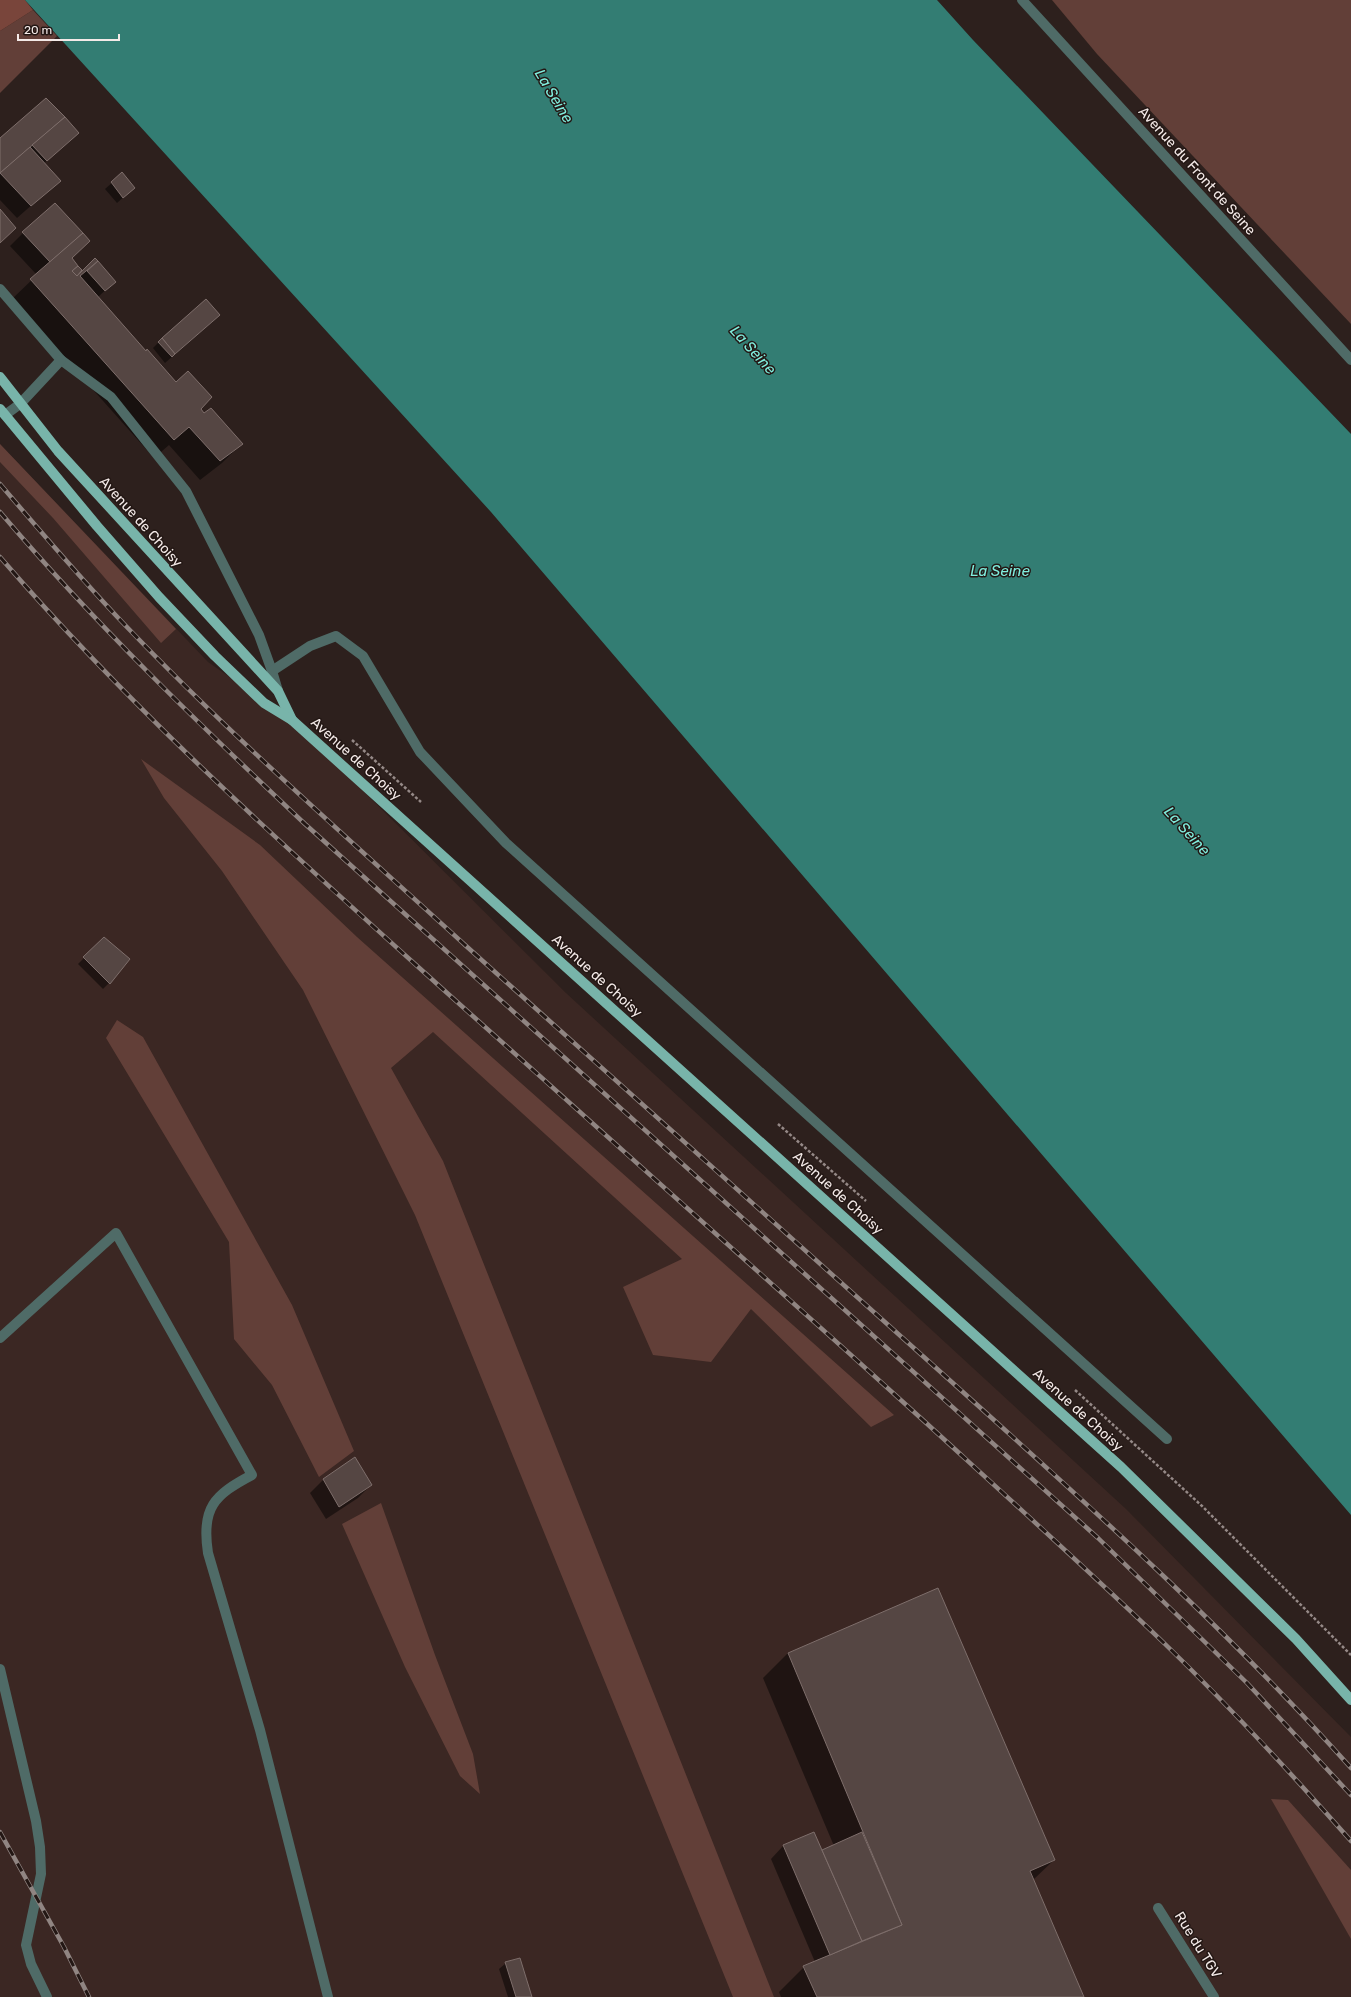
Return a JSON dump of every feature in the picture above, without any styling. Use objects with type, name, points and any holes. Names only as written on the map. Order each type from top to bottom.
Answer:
[{"type":"main road","name":"Avenue de Choisy","points":[[0,377],[58,452],[278,691],[292,720]]},
{"type":"main road","name":"Avenue de Choisy","points":[[2,412],[97,526],[174,613],[215,656],[264,703],[292,720],[1121,1467],[1296,1639],[1351,1700]]},
{"type":"street","name":"Avenue du Front de Seine","points":[[1022,0],[1351,360]]},
{"type":"street","points":[[0,289],[61,360],[111,397],[186,491],[258,635],[278,691]]},
{"type":"street","points":[[2,412],[20,404],[61,360]]},
{"type":"street","points":[[272,671],[310,646],[336,636],[363,656],[420,752],[506,843],[1167,1439]]},
{"type":"street","points":[[0,1338],[116,1233],[252,1475],[229,1487],[214,1502],[205,1525],[206,1542],[260,1730],[328,1997]]},
{"type":"street","points":[[0,1669],[36,1821],[40,1847],[40,1874],[26,1945],[31,1964],[47,1997]]},
{"type":"street","name":"Rue du TGV","points":[[1158,1908],[1214,1997]]},
{"type":"path","points":[[1289,1594],[1351,1655]]},
{"type":"shaded area","points":[[0,0],[25,0],[33,10],[0,31]]},
{"type":"shaded area","points":[[1052,0],[1351,0],[1351,324],[1097,54]]},
{"type":"shaded area","points":[[33,10],[57,36],[0,93],[0,31]]},
{"type":"shaded area","points":[[0,444],[208,662],[292,720],[566,993],[1126,1509],[1351,1737],[1351,1997],[0,1997]]},
{"type":"shaded area","points":[[0,444],[176,629],[161,643],[53,518],[0,462]]},
{"type":"shaded area","points":[[141,759],[260,845],[357,937],[894,1415],[871,1427],[751,1309],[711,1362],[653,1355],[623,1287],[682,1259],[433,1032],[391,1068],[443,1161],[774,1997],[733,1997],[415,1215],[303,990],[222,871],[164,798]]},
{"type":"shaded area","points":[[117,1020],[143,1037],[292,1305],[354,1451],[319,1477],[272,1385],[234,1339],[229,1242],[106,1038]]},
{"type":"shaded area","points":[[381,1503],[435,1655],[473,1754],[480,1794],[460,1776],[405,1667],[342,1524]]},
{"type":"shaded area","points":[[1271,1799],[1288,1800],[1351,1870],[1351,1939]]},
{"type":"water","name":"La Seine","points":[[25,0],[937,0],[973,40],[1351,434],[1351,1515],[491,512]]},
{"type":"building","points":[[46,98],[65,117],[0,173],[0,138]]},
{"type":"building","points":[[65,117],[79,133],[47,161],[32,145]]},
{"type":"building","points":[[30,147],[61,181],[31,206],[0,173]]},
{"type":"building","points":[[122,172],[135,188],[123,198],[111,182]]},
{"type":"building","points":[[55,203],[83,233],[50,262],[22,232]]},
{"type":"building","points":[[0,209],[16,228],[0,243]]},
{"type":"building","points":[[83,233],[90,241],[72,258],[78,266],[72,271],[77,276],[95,258],[98,261],[80,276],[146,351],[147,349],[176,382],[188,371],[212,397],[201,409],[204,413],[211,408],[243,444],[220,461],[189,427],[174,440],[30,279]]},
{"type":"building","points":[[98,261],[116,282],[105,291],[87,271]]},
{"type":"building","points":[[78,266],[82,270],[77,276],[72,271]]},
{"type":"building","points":[[206,299],[220,315],[175,354],[162,338]]},
{"type":"building","points":[[162,338],[175,354],[172,357],[158,342]]},
{"type":"building","points":[[104,937],[130,959],[110,984],[83,957]]},
{"type":"building","points":[[355,1457],[372,1485],[339,1507],[323,1479]]},
{"type":"building","points":[[938,1588],[1055,1860],[1030,1871],[1084,1997],[817,1997],[803,1966],[902,1925],[788,1653]]},
{"type":"building","points":[[814,1832],[862,1941],[830,1955],[783,1845]]},
{"type":"building","points":[[862,1832],[902,1925],[862,1941],[822,1850]]},
{"type":"building","points":[[520,1958],[532,1997],[516,1997],[505,1962]]},
{"type":"railway","points":[[0,484],[45,537],[124,624],[249,748],[465,945],[1120,1535],[1215,1625],[1307,1719],[1351,1768]]},
{"type":"railway","points":[[0,512],[110,634],[187,711],[305,824],[1098,1538],[1247,1683],[1351,1795]]},
{"type":"railway","points":[[0,557],[103,669],[211,777],[323,881],[924,1421],[1135,1616],[1237,1716],[1351,1841]]},
{"type":"railway","points":[[0,1832],[64,1947],[89,1997]]}]
